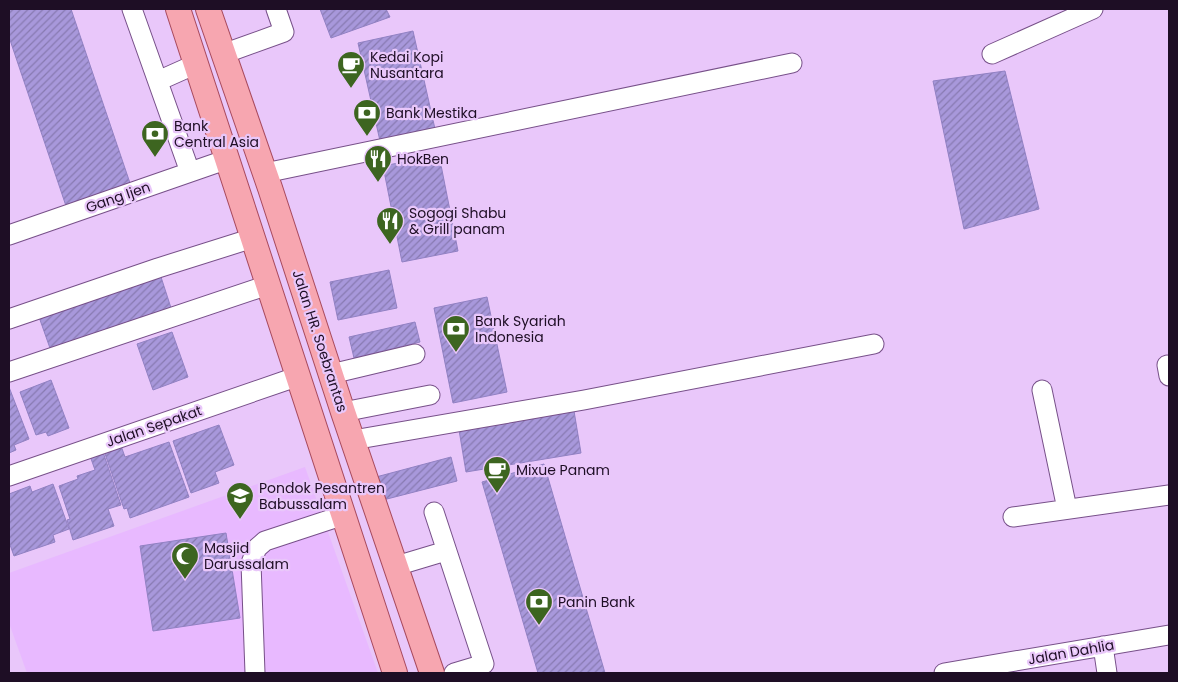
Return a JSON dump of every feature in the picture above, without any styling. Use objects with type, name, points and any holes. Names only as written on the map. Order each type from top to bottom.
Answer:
[{"type":"main road","points":[[178,9],[395,673]]},
{"type":"main road","name":"Jalan HR. Soebrantas","points":[[208,9],[432,673]]},
{"type":"main road","points":[[196,64],[223,54]]},
{"type":"street","points":[[132,9],[190,172]]},
{"type":"street","points":[[223,54],[284,32],[276,9]]},
{"type":"street","points":[[992,54],[1093,9]]},
{"type":"street","points":[[265,174],[792,63]]},
{"type":"street","points":[[158,81],[196,64]]},
{"type":"street","name":"Gang Ijen","points":[[9,235],[228,159]]},
{"type":"street","points":[[9,319],[252,238]]},
{"type":"street","points":[[9,372],[268,285]]},
{"type":"street","points":[[353,440],[584,400],[874,344]]},
{"type":"street","points":[[331,374],[415,354]]},
{"type":"street","name":"Jalan Sepakat","points":[[9,476],[299,376]]},
{"type":"street","points":[[1042,390],[1068,509]]},
{"type":"street","points":[[343,412],[430,395]]},
{"type":"street","points":[[1013,517],[1169,495]]},
{"type":"street","points":[[434,512],[485,669],[454,673]]},
{"type":"street","points":[[256,672],[251,563],[257,548],[265,541],[344,515]]},
{"type":"street","points":[[396,566],[446,551]]},
{"type":"street","name":"Jalan Dahlia","points":[[944,673],[1169,635]]},
{"type":"street","points":[[1103,646],[1107,673]]},
{"type":"shaded area","name":"Pondok Pesantren Babussalam","points":[[305,467],[378,673],[27,673],[9,623],[9,573]]},
{"type":"building","points":[[9,9],[71,9],[132,189],[67,209],[9,37]]},
{"type":"building","points":[[320,9],[386,9],[390,17],[331,38]]},
{"type":"building","points":[[413,31],[435,129],[380,141],[358,43]]},
{"type":"building","points":[[1005,71],[1039,209],[964,229],[933,81]]},
{"type":"building","points":[[439,155],[458,251],[402,262],[383,166]]},
{"type":"building","points":[[389,270],[397,308],[338,320],[330,282]]},
{"type":"building","points":[[161,277],[172,311],[51,351],[39,317]]},
{"type":"building","points":[[487,297],[507,392],[453,403],[434,308]]},
{"type":"building","points":[[415,322],[420,342],[354,358],[349,337]]},
{"type":"building","points":[[172,332],[188,377],[153,390],[137,344]]},
{"type":"building","points":[[51,380],[69,428],[48,436],[46,432],[36,435],[20,392]]},
{"type":"building","points":[[9,387],[29,439],[14,445],[16,450],[9,453]]},
{"type":"building","points":[[574,411],[581,453],[466,472],[459,430]]},
{"type":"building","points":[[219,425],[234,465],[215,472],[219,483],[191,493],[173,441]]},
{"type":"building","points":[[169,442],[189,497],[130,518],[127,508],[124,509],[103,448],[120,443],[125,457]]},
{"type":"building","points":[[102,449],[121,505],[108,509],[114,526],[73,540],[67,520],[70,519],[59,486],[78,479],[77,476],[95,470],[89,453]]},
{"type":"building","points":[[451,457],[457,481],[383,500],[376,477]]},
{"type":"building","points":[[544,464],[605,673],[538,673],[482,482]]},
{"type":"building","points":[[53,484],[69,529],[53,535],[55,542],[14,556],[9,542],[9,494],[30,486],[32,492]]},
{"type":"building","points":[[226,533],[240,618],[153,631],[140,546]]},
{"type":"place","name":"Kedai Kopi Nusantara","points":[[351,89]]},
{"type":"place","name":"Bank Mestika","points":[[367,137]]},
{"type":"place","name":"Bank Central Asia","points":[[155,158]]},
{"type":"place","name":"HokBen","points":[[378,183]]},
{"type":"place","name":"Sogogi Shabu & Grill panam","points":[[390,245]]},
{"type":"place","name":"Bank Syariah Indonesia","points":[[456,353]]},
{"type":"place","name":"Mixue Panam","points":[[497,494]]},
{"type":"place","name":"Pondok Pesantren Babussalam","points":[[240,520]]},
{"type":"place","name":"Masjid Darussalam","points":[[185,580]]},
{"type":"place","name":"Panin Bank","points":[[539,626]]}]
